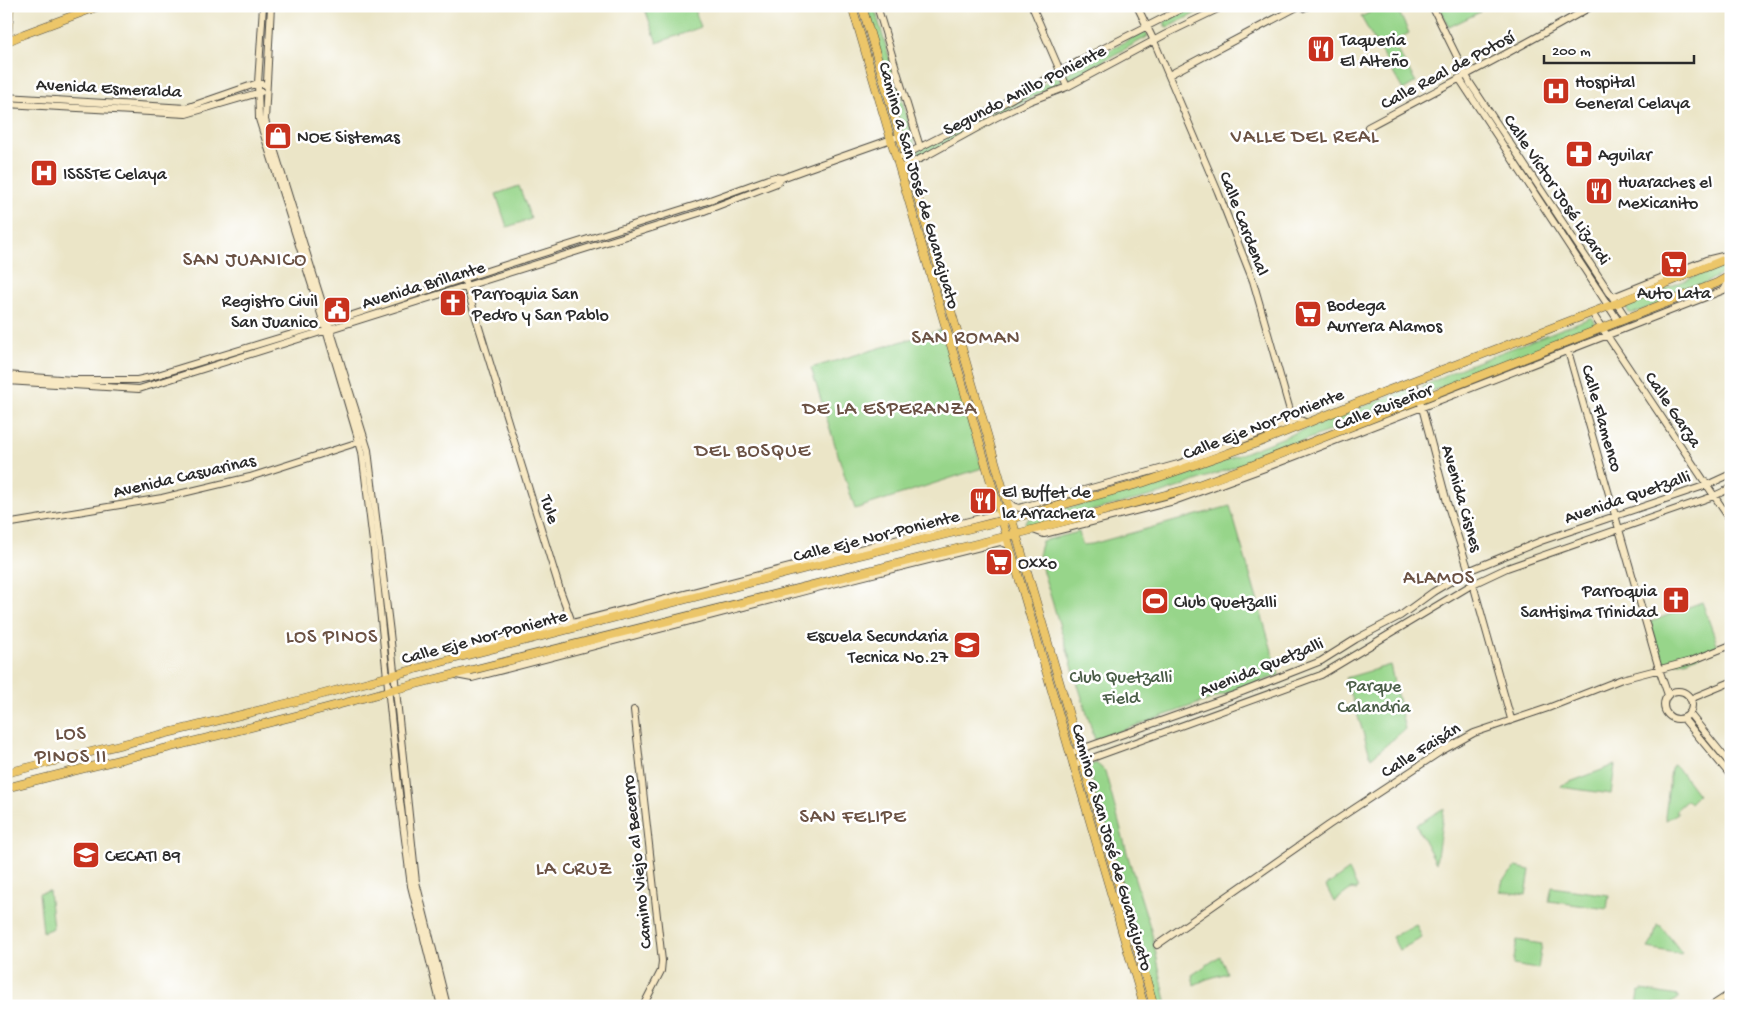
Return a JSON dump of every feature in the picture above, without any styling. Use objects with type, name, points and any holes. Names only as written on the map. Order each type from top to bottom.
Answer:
[{"type":"main road","points":[[6,53],[10,6]]},
{"type":"main road","points":[[8,40],[99,6]]},
{"type":"main road","points":[[263,6],[258,83],[262,92],[265,120],[362,441],[390,676],[399,793],[411,886],[441,1006]]},
{"type":"main road","points":[[262,92],[266,84],[271,6]]},
{"type":"main road","name":"Camino a San José de Guanajuato","points":[[852,6],[1144,1006]]},
{"type":"main road","name":"Camino a San José de Guanajuato","points":[[862,6],[1154,1006]]},
{"type":"main road","points":[[877,6],[920,147]]},
{"type":"main road","points":[[1032,6],[1067,87]]},
{"type":"main road","name":"Calle Cardenal","points":[[1137,6],[1169,75],[1253,281],[1293,421]]},
{"type":"main road","name":"Segundo Anillo Poniente","points":[[898,163],[905,156],[920,147],[1187,6]]},
{"type":"main road","name":"Segundo Anillo Poniente","points":[[898,163],[908,165],[1030,101],[1067,87],[1224,6]]},
{"type":"main road","name":"Calle Víctor José Lizardi","points":[[1432,6],[1466,75],[1613,302],[1623,321]]},
{"type":"main road","name":"Calle Real de Potosí","points":[[1368,127],[1530,42],[1592,6]]},
{"type":"main road","points":[[1169,75],[1304,7]]},
{"type":"main road","name":"Calle Víctor José Lizardi","points":[[1459,78],[1613,302]]},
{"type":"main road","name":"Avenida Esmeralda","points":[[6,97],[186,108],[258,83],[266,84]]},
{"type":"main road","name":"Avenida Esmeralda","points":[[6,104],[186,114],[262,92]]},
{"type":"main road","name":"Avenida Brillante","points":[[6,375],[73,380],[137,380],[212,360],[467,286],[699,213],[777,183],[782,178],[900,136]]},
{"type":"main road","name":"Avenida Brillante","points":[[6,381],[139,388],[327,327],[464,278],[696,205],[768,179],[782,178]]},
{"type":"main road","name":"Calle Eje Nor-Poniente","points":[[6,773],[245,714],[573,625],[1001,516],[1011,518],[1142,483],[1223,456],[1592,313],[1613,302],[1731,256]]},
{"type":"main road","name":"Calle Eje Nor-Poniente","points":[[6,788],[299,716],[391,690],[1008,541],[1016,534],[1184,490],[1420,404],[1605,332],[1623,321],[1717,283],[1731,275]]},
{"type":"main road","name":"Calle Ruiseñor","points":[[1420,404],[1568,351],[1605,332],[1724,290],[1731,275]]},
{"type":"main road","name":"Tule","points":[[464,278],[573,625]]},
{"type":"main road","name":"Calle Garza","points":[[1592,313],[1731,521]]},
{"type":"main road","name":"Calle Flamenco","points":[[1568,351],[1668,695]]},
{"type":"main road","name":"Avenida Cisnes","points":[[1413,381],[1511,719]]},
{"type":"main road","points":[[1006,500],[1019,508],[1178,464],[1293,421],[1298,420],[1307,423]]},
{"type":"main road","name":"Avenida Casuarinas","points":[[6,524],[181,494],[250,477],[362,441]]},
{"type":"main road","name":"Avenida Quetzalli","points":[[1070,753],[1322,661],[1356,639],[1400,616],[1433,592],[1468,571],[1541,541],[1707,485],[1731,474]]},
{"type":"main road","name":"Avenida Quetzalli","points":[[1073,765],[1321,675],[1473,584],[1507,568],[1714,496],[1731,488]]},
{"type":"main road","name":"Calle Faisán","points":[[1158,945],[1329,825],[1440,752],[1474,733],[1548,708],[1622,679],[1691,661],[1731,645]]},
{"type":"main road","points":[[451,659],[454,676]]},
{"type":"main road","points":[[1690,699],[1731,682]]},
{"type":"main road","points":[[391,690],[416,882],[447,1006]]},
{"type":"main road","points":[[1672,692],[1684,692],[1690,699],[1692,703],[1690,712],[1684,718],[1674,718],[1666,712],[1664,703],[1672,692]]},
{"type":"main road","name":"Camino Viejo al Becerro","points":[[634,710],[662,961],[662,972],[643,1006]]},
{"type":"main road","points":[[1690,712],[1731,765]]},
{"type":"main road","points":[[245,714],[243,724],[248,728]]},
{"type":"main road","points":[[228,718],[233,726],[231,732]]},
{"type":"main road","points":[[1684,718],[1731,776]]},
{"type":"main road","points":[[112,761],[111,754],[113,752],[138,740]]},
{"type":"main road","points":[[80,769],[101,760],[100,750]]},
{"type":"main road","points":[[1712,1006],[1731,993]]},
{"type":"green space","points":[[644,6],[693,6],[701,27],[657,43]]},
{"type":"green space","points":[[867,6],[874,6],[915,144],[911,149],[907,147],[905,142]]},
{"type":"green space","points":[[1195,6],[1210,6],[1168,27],[1165,26],[1165,21]]},
{"type":"green space","points":[[1382,6],[1396,6],[1409,33],[1392,42],[1416,82],[1403,90],[1361,17]]},
{"type":"green space","points":[[1439,6],[1477,6],[1480,12],[1449,27]]},
{"type":"green space","points":[[1145,31],[1148,35],[1147,37],[1070,79],[1065,77],[1067,73]]},
{"type":"green space","points":[[1059,76],[1061,81],[1058,83],[921,158],[911,161],[909,155]]},
{"type":"green space","points":[[519,186],[531,219],[507,227],[496,194]]},
{"type":"green space","points":[[1731,261],[1731,268],[1684,294],[1634,313],[1629,313],[1626,307],[1628,304]]},
{"type":"green space","points":[[1592,317],[1598,327],[1427,393],[1425,393],[1422,387],[1456,370]]},
{"type":"green space","points":[[941,330],[982,468],[855,509],[811,368]]},
{"type":"green space","points":[[1407,389],[1409,397],[1378,409],[1371,415],[1160,494],[1029,526],[1026,525],[1025,521],[1028,519],[1190,474]]},
{"type":"green space","name":"Club Quetzalli","points":[[1230,506],[1279,675],[1095,740],[1040,562],[1039,551],[1042,541],[1079,532],[1082,545],[1092,544]]},
{"type":"green space","points":[[1702,602],[1718,646],[1689,660],[1663,666],[1650,622]]},
{"type":"green space","name":"Parque Calandria","points":[[1390,665],[1405,729],[1371,758],[1346,678]]},
{"type":"green space","points":[[1096,763],[1105,771],[1129,860],[1151,930],[1167,1006],[1157,1006],[1088,766]]},
{"type":"green space","points":[[1615,765],[1611,794],[1561,787],[1562,785]]},
{"type":"green space","points":[[1673,765],[1677,767],[1698,795],[1690,803],[1687,800],[1676,810],[1678,813],[1666,820],[1671,769]]},
{"type":"green space","points":[[1444,808],[1436,863],[1416,825]]},
{"type":"green space","points":[[1516,867],[1530,870],[1526,895],[1500,891],[1503,880]]},
{"type":"green space","points":[[1349,870],[1358,889],[1351,889],[1334,902],[1326,886]]},
{"type":"green space","points":[[1552,887],[1609,895],[1607,909],[1549,901]]},
{"type":"green space","points":[[49,891],[53,928],[43,932],[39,893]]},
{"type":"green space","points":[[1416,924],[1422,938],[1399,950],[1392,937]]},
{"type":"green space","points":[[1657,925],[1661,926],[1681,954],[1648,948],[1653,940]]},
{"type":"green space","points":[[1517,940],[1542,944],[1538,969],[1513,965]]},
{"type":"green space","points":[[1220,956],[1227,973],[1194,985],[1192,975]]},
{"type":"green space","points":[[1642,990],[1678,996],[1678,998],[1667,1006],[1662,1004],[1637,1006],[1639,992]]},
{"type":"place","name":"Taqueria El Alteño","points":[[1321,49]]},
{"type":"place","name":"Hospital General Celaya","points":[[1556,91]]},
{"type":"place","name":"NOE Sistemas","points":[[278,136]]},
{"type":"place","name":"Aguilar","points":[[1579,154]]},
{"type":"place","name":"ISSSTE Celaya","points":[[44,173]]},
{"type":"place","name":"Huaraches el Mexicanito","points":[[1599,191]]},
{"type":"place","name":"Auto Lata","points":[[1674,264]]},
{"type":"place","name":"Parroquia San Pedro y San Pablo","points":[[453,303]]},
{"type":"place","name":"Registro Civil San Juanico","points":[[337,310]]},
{"type":"place","name":"Bodega Aurrera Alamos","points":[[1308,314]]},
{"type":"place","name":"El Buffet de la Arrachera","points":[[983,501]]},
{"type":"place","name":"Oxxo","points":[[999,562]]},
{"type":"place","name":"Parroquia Santisima Trinidad","points":[[1676,600]]},
{"type":"place","name":"Club Quetzalli","points":[[1155,601]]},
{"type":"place","name":"Escuela Secundaria Tecnica No.27","points":[[967,645]]},
{"type":"place","name":"CECATI 89","points":[[86,855]]},
{"type":"district","name":"VALLE DEL REAL","points":[[1305,135]]},
{"type":"district","name":"SAN JUANICO","points":[[245,258]]},
{"type":"district","name":"SAN ROMAN","points":[[966,336]]},
{"type":"district","name":"DE LA ESPERANZA","points":[[890,407]]},
{"type":"district","name":"DEL BOSQUE","points":[[753,449]]},
{"type":"district","name":"ALAMOS","points":[[1439,576]]},
{"type":"district","name":"LOS PINOS","points":[[332,635]]},
{"type":"district","name":"LOS PINOS II","points":[[71,744]]},
{"type":"district","name":"SAN FELIPE","points":[[853,815]]},
{"type":"district","name":"LA CRUZ","points":[[574,867]]},
{"type":"park label","name":"Club Quetzalli Field","points":[[1121,686]]}]
